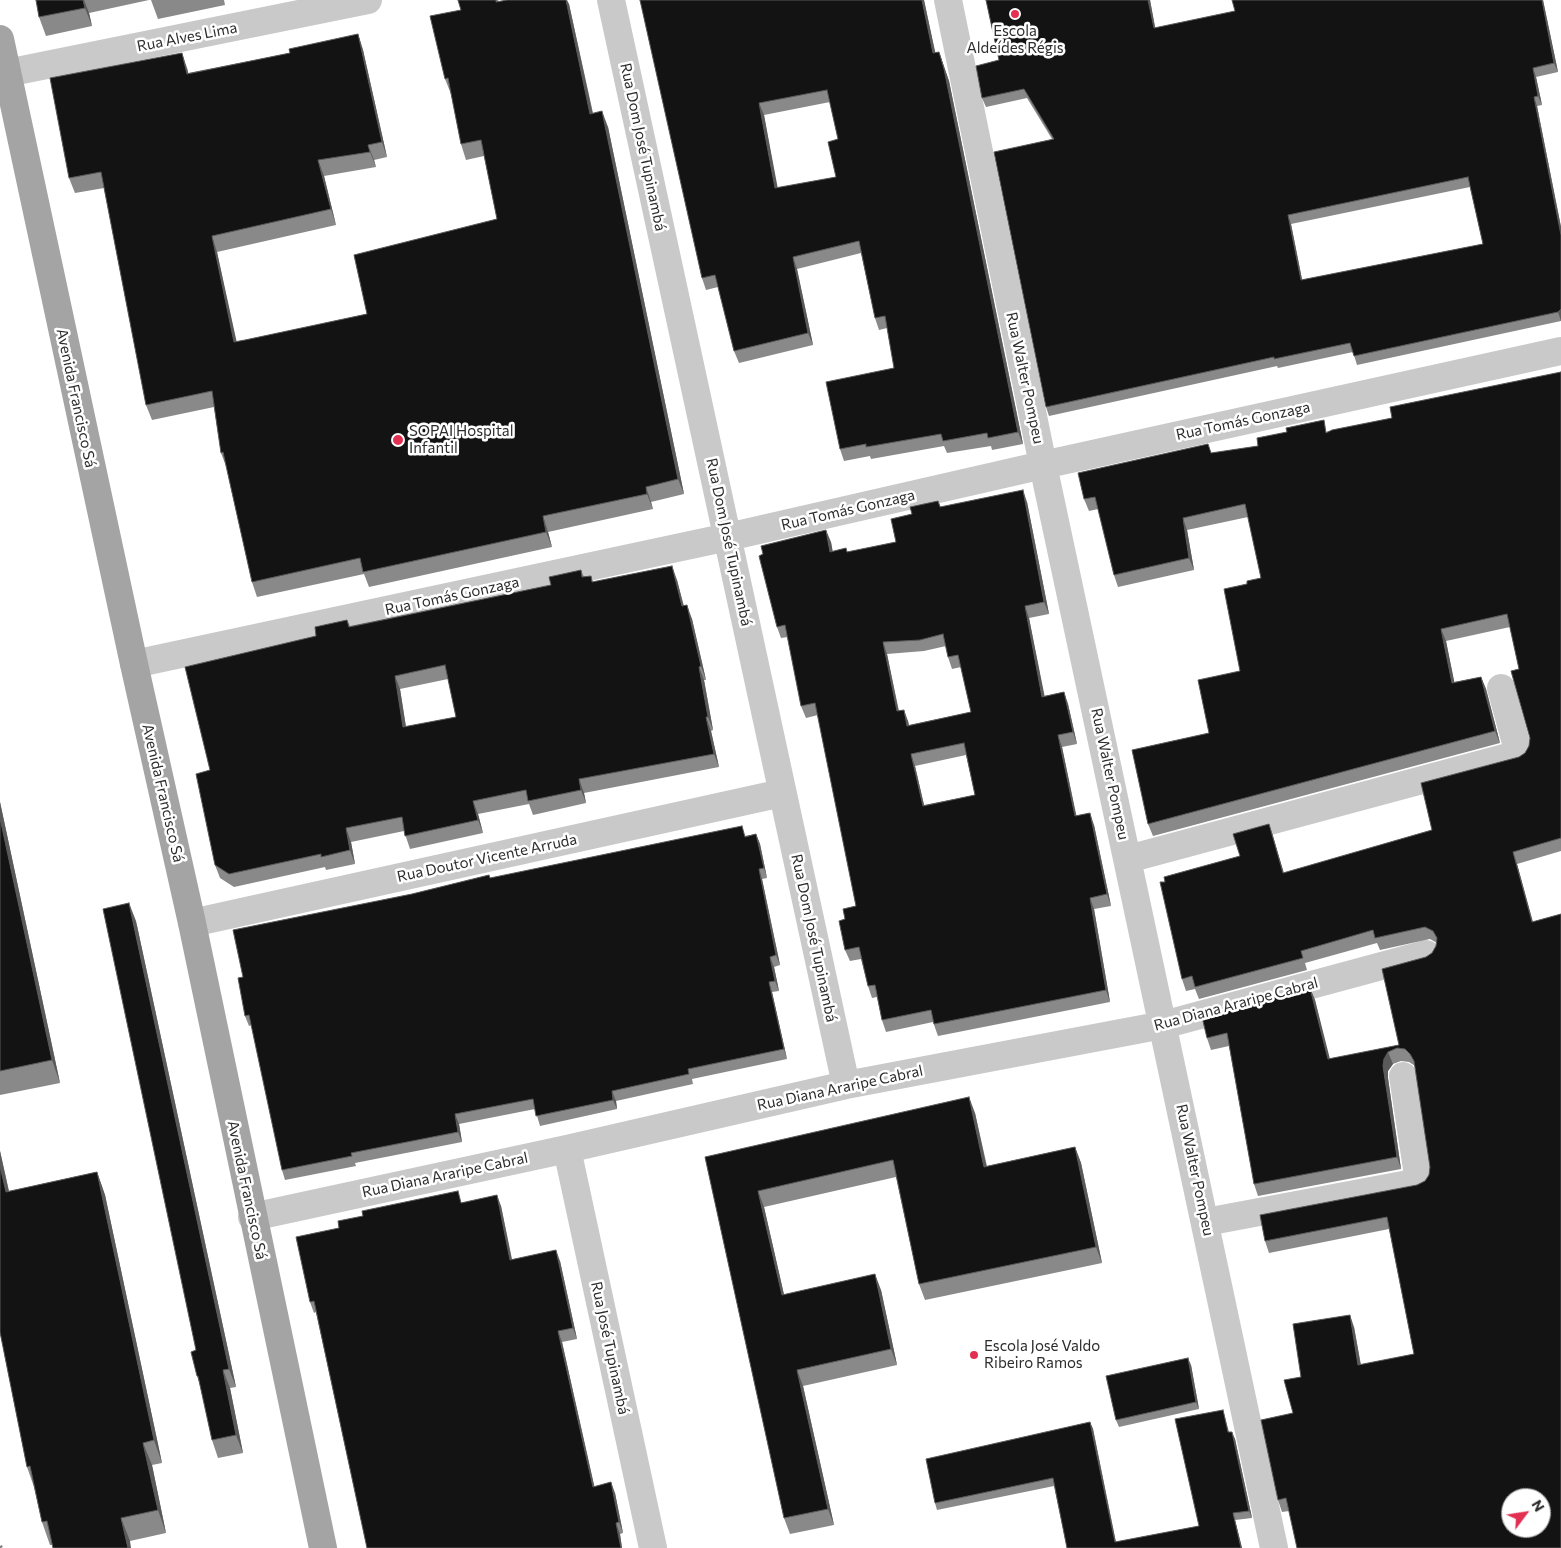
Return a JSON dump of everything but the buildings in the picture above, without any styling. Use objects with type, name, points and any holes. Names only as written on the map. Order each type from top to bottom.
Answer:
[{"type":"main road","name":"Avenida Francisco Sá","points":[[0,39],[134,664],[192,923],[252,1217],[323,1548]]},
{"type":"street","name":"Rua Alves Lima","points":[[7,73],[368,0]]},
{"type":"street","name":"Rua Dom José Tupinambá","points":[[611,0],[846,1085]]},
{"type":"street","name":"Rua Walter Pompeu","points":[[948,0],[1043,465],[1164,1025],[1274,1548]]},
{"type":"street","name":"Rua Tomás Gonzaga","points":[[134,664],[728,538],[1043,465],[1561,352]]},
{"type":"street","points":[[1128,859],[1519,754],[1501,688]]},
{"type":"street","name":"Rua Doutor Vicente Arruda","points":[[192,923],[782,793]]},
{"type":"street","name":"Rua Diana Araripe Cabral","points":[[252,1217],[567,1149],[846,1085],[1164,1025],[1426,954]]},
{"type":"street","points":[[1206,1222],[1419,1182],[1403,1076]]},
{"type":"street","name":"Rua José Tupinambá","points":[[567,1149],[654,1548]]},
{"type":"place","name":"Escola Aldeídes Régis","points":[[1015,14]]},
{"type":"place","name":"SOPAI Hospital Infantil","points":[[398,440]]},
{"type":"place","name":"Escola José Valdo Ribeiro Ramos","points":[[974,1355]]}]
